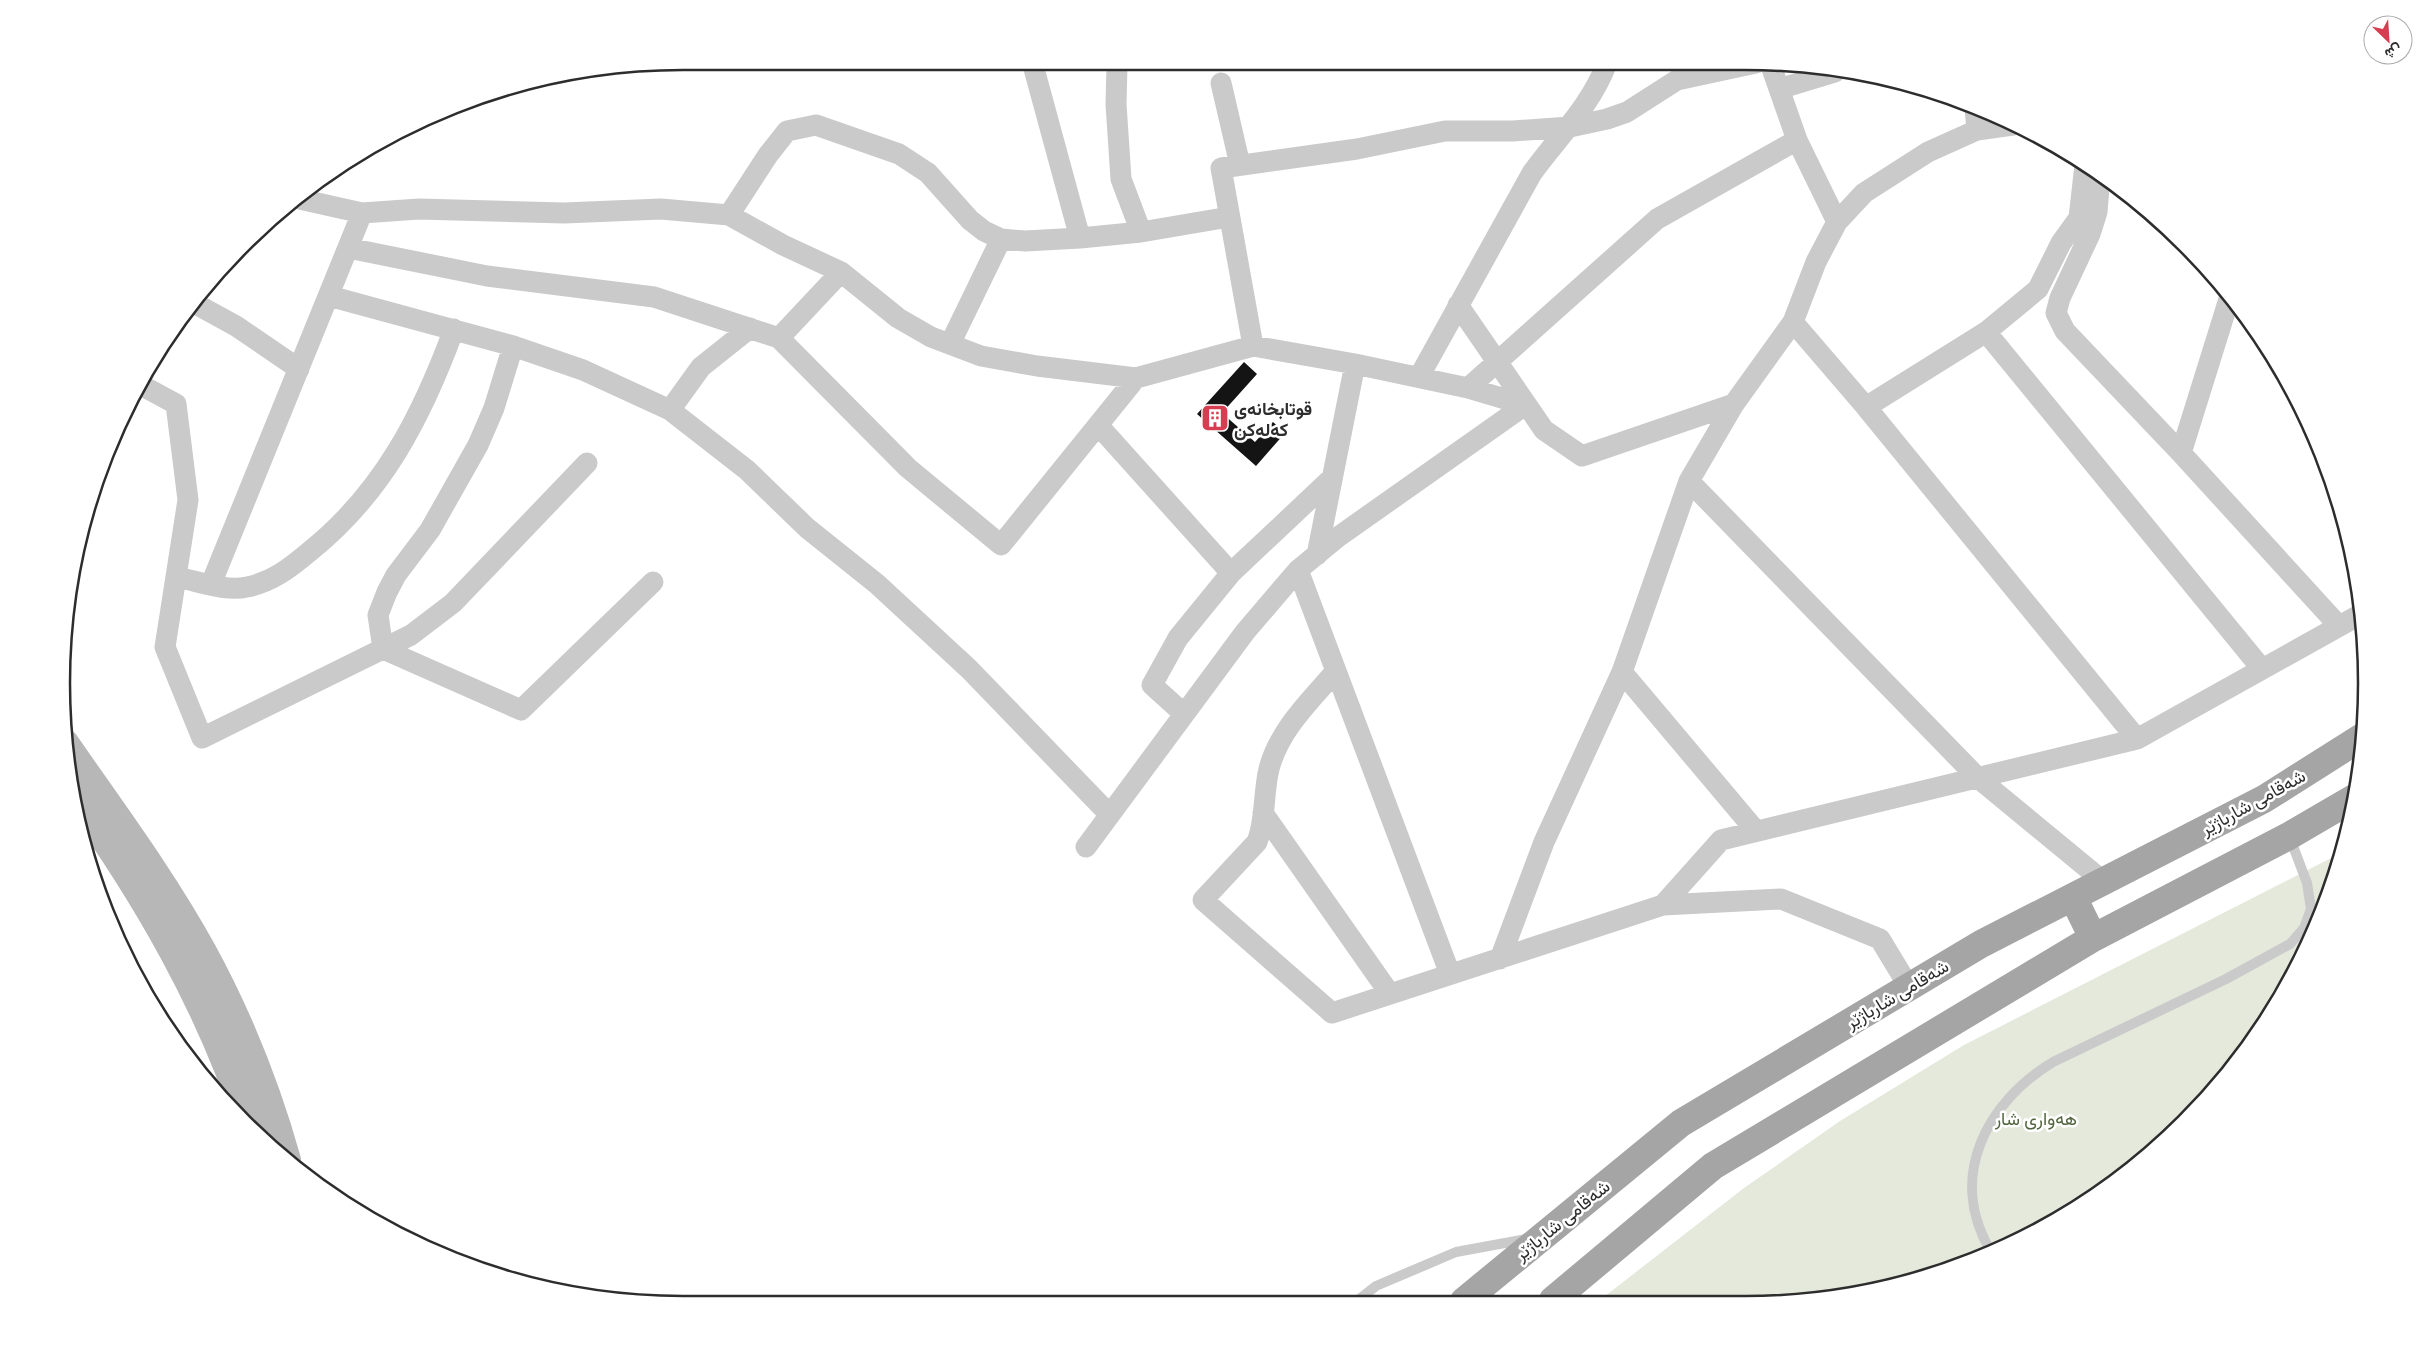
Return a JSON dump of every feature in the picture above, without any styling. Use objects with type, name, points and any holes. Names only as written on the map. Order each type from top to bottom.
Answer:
[{"type":"main road","name":"شەقامی شارباژێر","points":[[1470,1296],[1681,1123],[1981,944],[2264,799],[2355,741]]},
{"type":"main road","points":[[1558,1296],[1712,1166],[2093,938],[2289,836],[2346,803]]},
{"type":"main road","points":[[2073,897],[2093,938]]},
{"type":"street","points":[[1034,70],[1080,238]]},
{"type":"street","points":[[1117,70],[1116,104],[1121,179],[1141,232]]},
{"type":"street","points":[[1419,377],[1532,174],[1550,149],[1570,127],[1599,86],[1605,70]]},
{"type":"street","points":[[1253,346],[1221,168],[1357,149],[1445,130],[1513,131],[1570,127],[1607,119],[1627,112],[1677,80],[1723,70]]},
{"type":"street","points":[[1773,71],[1797,140],[1837,222]]},
{"type":"street","points":[[1779,89],[1825,75]]},
{"type":"street","points":[[1221,83],[1240,165]]},
{"type":"street","points":[[1976,115],[1977,130]]},
{"type":"street","points":[[730,215],[768,155],[786,131],[816,125],[899,154],[928,172],[970,220],[984,231],[1001,239],[1025,241],[1080,238],[1141,232],[1229,217]]},
{"type":"street","points":[[1500,959],[1544,842],[1622,672],[1689,481],[1734,404],[1793,322],[1816,262],[1837,222],[1872,188],[1928,152],[1977,130],[2002,127]]},
{"type":"street","points":[[1468,388],[1657,218],[1797,140]]},
{"type":"street","points":[[1866,407],[1986,332],[2038,290],[2061,243],[2079,218],[2084,172]]},
{"type":"street","points":[[2099,183],[2097,212],[2090,234],[2060,298],[2056,313],[2065,331],[2181,453],[2339,626]]},
{"type":"street","points":[[306,200],[362,213],[418,209],[564,213],[661,209],[730,215],[783,245],[842,272],[898,318],[931,336],[990,358],[1037,366],[1136,378],[1253,346],[1419,377],[1468,388],[1525,405]]},
{"type":"street","points":[[211,584],[362,213]]},
{"type":"street","points":[[950,344],[1001,239]]},
{"type":"street","points":[[348,248],[487,276],[654,297],[779,338],[908,468],[1001,545],[1136,378]]},
{"type":"street","points":[[779,338],[842,272]]},
{"type":"street","points":[[329,296],[514,346],[583,370],[670,410],[747,470],[806,528],[891,597],[968,669],[1110,815]]},
{"type":"street","points":[[1458,305],[1544,430],[1582,456],[1734,404]]},
{"type":"street","points":[[2181,453],[2227,305]]},
{"type":"street","points":[[200,306],[236,326],[299,369]]},
{"type":"street","points":[[1793,322],[1866,407],[2137,739]]},
{"type":"street","points":[[670,410],[701,367],[750,328]]},
{"type":"street","points":[[176,576],[230,588],[245,588],[264,583],[287,570],[351,515],[386,470],[426,400],[454,329]]},
{"type":"street","points":[[1986,332],[2262,669]]},
{"type":"street","points":[[383,648],[378,615],[387,592],[396,575],[430,530],[478,445],[491,416],[514,346]]},
{"type":"street","points":[[1317,555],[1355,364]]},
{"type":"street","points":[[146,388],[176,404],[188,500],[166,647],[202,738],[418,631],[453,603],[587,463]]},
{"type":"street","points":[[1086,847],[1183,713],[1245,632],[1298,570],[1338,537],[1525,405]]},
{"type":"street","points":[[1098,425],[1231,573]]},
{"type":"street","points":[[1183,713],[1152,685],[1178,638],[1231,573],[1332,478]]},
{"type":"street","points":[[1689,481],[1978,778],[2103,881]]},
{"type":"street","points":[[1298,570],[1450,974]]},
{"type":"street","points":[[383,648],[521,710],[653,582]]},
{"type":"street","points":[[1663,905],[1721,840],[2137,739],[2354,618]]},
{"type":"street","points":[[1336,671],[1297,716],[1276,748],[1265,787],[1261,832],[1256,842],[1203,900],[1332,1013],[1663,905],[1781,899],[1880,939],[1909,987]]},
{"type":"street","points":[[1622,672],[1756,831]]},
{"type":"street","points":[[74,757],[128,834],[203,952],[250,1053],[268,1100],[282,1146]]},
{"type":"street","points":[[83,808],[142,896],[191,983],[228,1067],[242,1107]]},
{"type":"street","points":[[1263,813],[1390,994]]},
{"type":"lane","points":[[1988,1246],[1980,1230],[1974,1206],[1971,1179],[1974,1159],[1982,1139],[2009,1097],[2030,1076],[2053,1062],[2226,979],[2290,944],[2304,928],[2311,909],[2307,883],[2289,836]]},
{"type":"lane","points":[[1363,1296],[1376,1286],[1456,1252],[1543,1236]]},
{"type":"green space","name":"هەواری شار","points":[[2332,858],[2311,918],[2295,954],[2255,1024],[2231,1056],[2206,1087],[2149,1144],[2086,1193],[2052,1214],[1980,1249],[1904,1275],[1865,1284],[1785,1295],[1605,1296],[1744,1188],[1840,1121],[1964,1045]]},
{"type":"building","name":"قوتابخانەی کەلەکن","points":[[1244,362],[1257,374],[1222,413],[1255,442],[1273,422],[1285,433],[1256,466],[1197,414]]},
{"type":"place","name":"قوتابخانەی کەلەکن","points":[[1215,418]]}]
